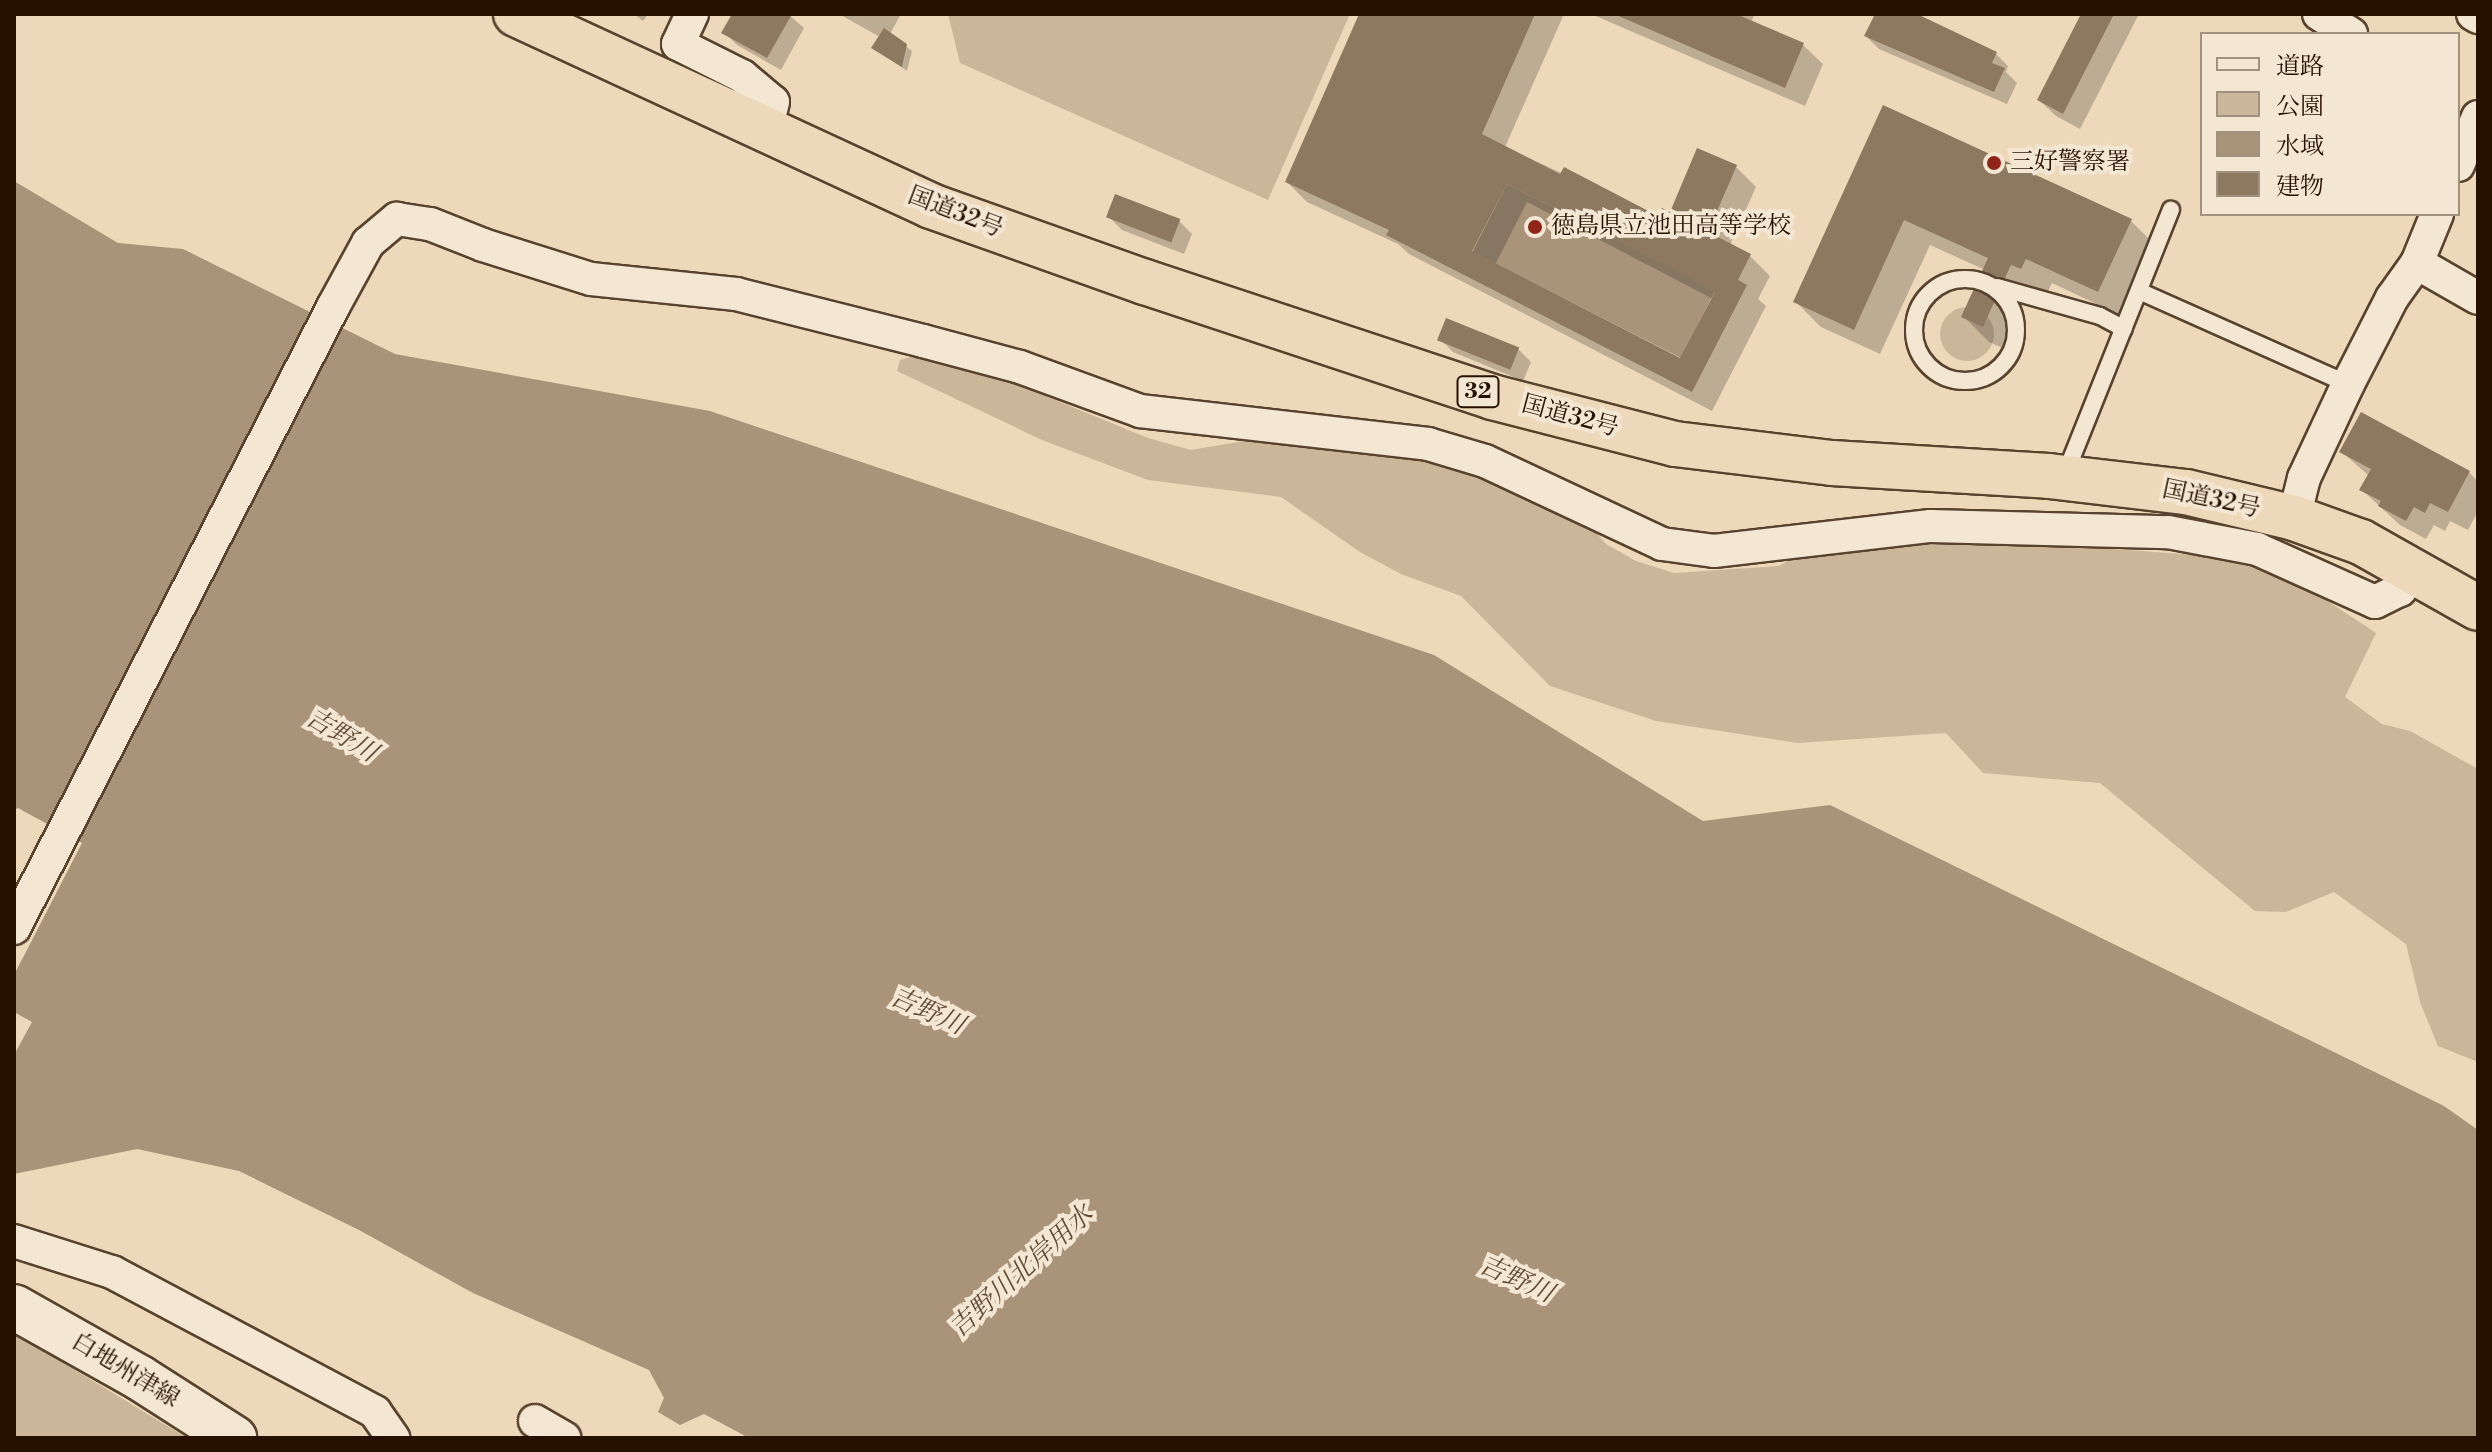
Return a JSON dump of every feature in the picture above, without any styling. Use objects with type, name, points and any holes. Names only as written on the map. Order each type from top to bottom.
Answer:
[{"type":"highway","name":"国道32号","points":[[516,14],[931,206],[1145,282],[1492,397],[1675,444],[1832,463],[2063,478],[2186,492],[2294,518],[2361,542],[2478,608]]},
{"type":"main road","name":"白地州津線","points":[[14,1307],[140,1378],[234,1438]]},
{"type":"street","points":[[692,14],[678,44],[742,76],[773,102],[766,130]]},
{"type":"street","points":[[2319,14],[2348,32]]},
{"type":"street","points":[[2460,158],[2473,109]]},
{"type":"street","points":[[2294,518],[2304,478],[2348,384],[2392,298],[2417,263],[2436,216]]},
{"type":"street","points":[[14,928],[333,307],[368,243],[397,219],[409,219],[591,279],[736,294],[1020,367],[1140,411],[1428,444],[1485,461],[1662,544],[1714,551],[1931,526],[2168,532],[2257,549],[2375,602],[2400,590],[2415,570]]},
{"type":"street","points":[[2417,263],[2478,298]]},
{"type":"street","points":[[14,1241],[112,1272],[375,1412],[393,1438]]},
{"type":"street","points":[[535,1421],[564,1438]]},
{"type":"lane","points":[[2063,478],[2171,210]]},
{"type":"lane","points":[[1996,287],[2012,307],[2017,331],[2006,362],[1978,379],[1946,377],[1931,368],[1920,354],[1914,337],[1914,320],[1920,303],[1931,290],[1946,281],[1996,287],[2100,316],[2124,329]]},
{"type":"lane","points":[[2139,291],[2348,384]]},
{"type":"green space","points":[[948,14],[1350,14],[1268,200],[960,63]]},
{"type":"green space","points":[[1967,307],[1986,315],[1994,334],[1986,353],[1967,361],[1948,353],[1940,334],[1948,315]]},
{"type":"green space","points":[[917,355],[979,369],[1148,438],[1191,450],[1244,441],[1413,459],[1500,479],[1594,530],[1606,544],[1636,561],[1674,573],[1779,566],[1802,553],[1944,536],[2234,558],[2302,584],[2376,633],[2345,697],[2382,724],[2410,731],[2478,769],[2478,1062],[2438,1046],[2420,1002],[2406,944],[2334,892],[2286,912],[2255,911],[2100,783],[1983,773],[1946,733],[1798,743],[1656,721],[1550,686],[1461,596],[1401,574],[1360,552],[1281,497],[1148,480],[1042,440],[897,371],[900,360]]},
{"type":"green space","points":[[14,1333],[187,1438],[14,1438]]},
{"type":"water","points":[[14,181],[118,243],[183,249],[395,354],[710,411],[1434,655],[1703,821],[1830,805],[2444,1106],[2478,1130],[2478,1438],[749,1438],[704,1414],[680,1425],[658,1412],[664,1398],[649,1370],[473,1293],[359,1230],[239,1171],[137,1149],[14,1174],[14,1055],[32,1022],[14,1012],[14,975],[82,843],[18,808],[14,810]]},
{"type":"water","points":[[1507,184],[1715,290],[1681,358],[1472,252]]},
{"type":"building","points":[[732,14],[792,14],[767,58],[721,33]]},
{"type":"building","points":[[1359,14],[1535,14],[1482,134],[1560,174],[1564,167],[1658,216],[1662,208],[1670,212],[1697,148],[1737,165],[1708,232],[1751,254],[1738,280],[1747,285],[1692,392],[1386,235],[1389,230],[1285,182]],"holes":[[[1507,184],[1715,292],[1680,358],[1472,251]]]},
{"type":"building","points":[[1614,14],[1736,14],[1804,43],[1785,88]]},
{"type":"building","points":[[1875,14],[1917,14],[1997,52],[1992,63],[2005,68],[1994,92],[1864,36]]},
{"type":"building","points":[[2081,14],[2114,14],[2063,114],[2037,100]]},
{"type":"building","points":[[884,28],[907,44],[902,67],[871,48]]},
{"type":"building","points":[[1883,105],[2132,219],[2098,292],[2026,259],[2021,269],[2011,265],[2005,278],[1989,280],[1987,290],[1996,298],[1983,327],[1961,317],[1988,258],[1904,220],[1854,330],[1793,302]]},
{"type":"building","points":[[1115,194],[1180,219],[1171,242],[1106,217]]},
{"type":"building","points":[[1446,318],[1519,348],[1510,370],[1437,340]]},
{"type":"building","points":[[2361,412],[2470,471],[2448,512],[2430,503],[2425,513],[2414,507],[2406,521],[2378,506],[2381,501],[2359,490],[2371,469],[2339,452]]},
{"type":"place","name":"三好警察署","points":[[1994,163]]},
{"type":"place","name":"徳島県立池田高等学校","points":[[1535,227]]},
{"type":"water label","name":"吉野川","points":[[341,736]]},
{"type":"water label","name":"吉野川","points":[[927,1012]]},
{"type":"water label","name":"吉野川北岸用水","points":[[1022,1272]]},
{"type":"water label","name":"吉野川","points":[[1516,1280]]}]
